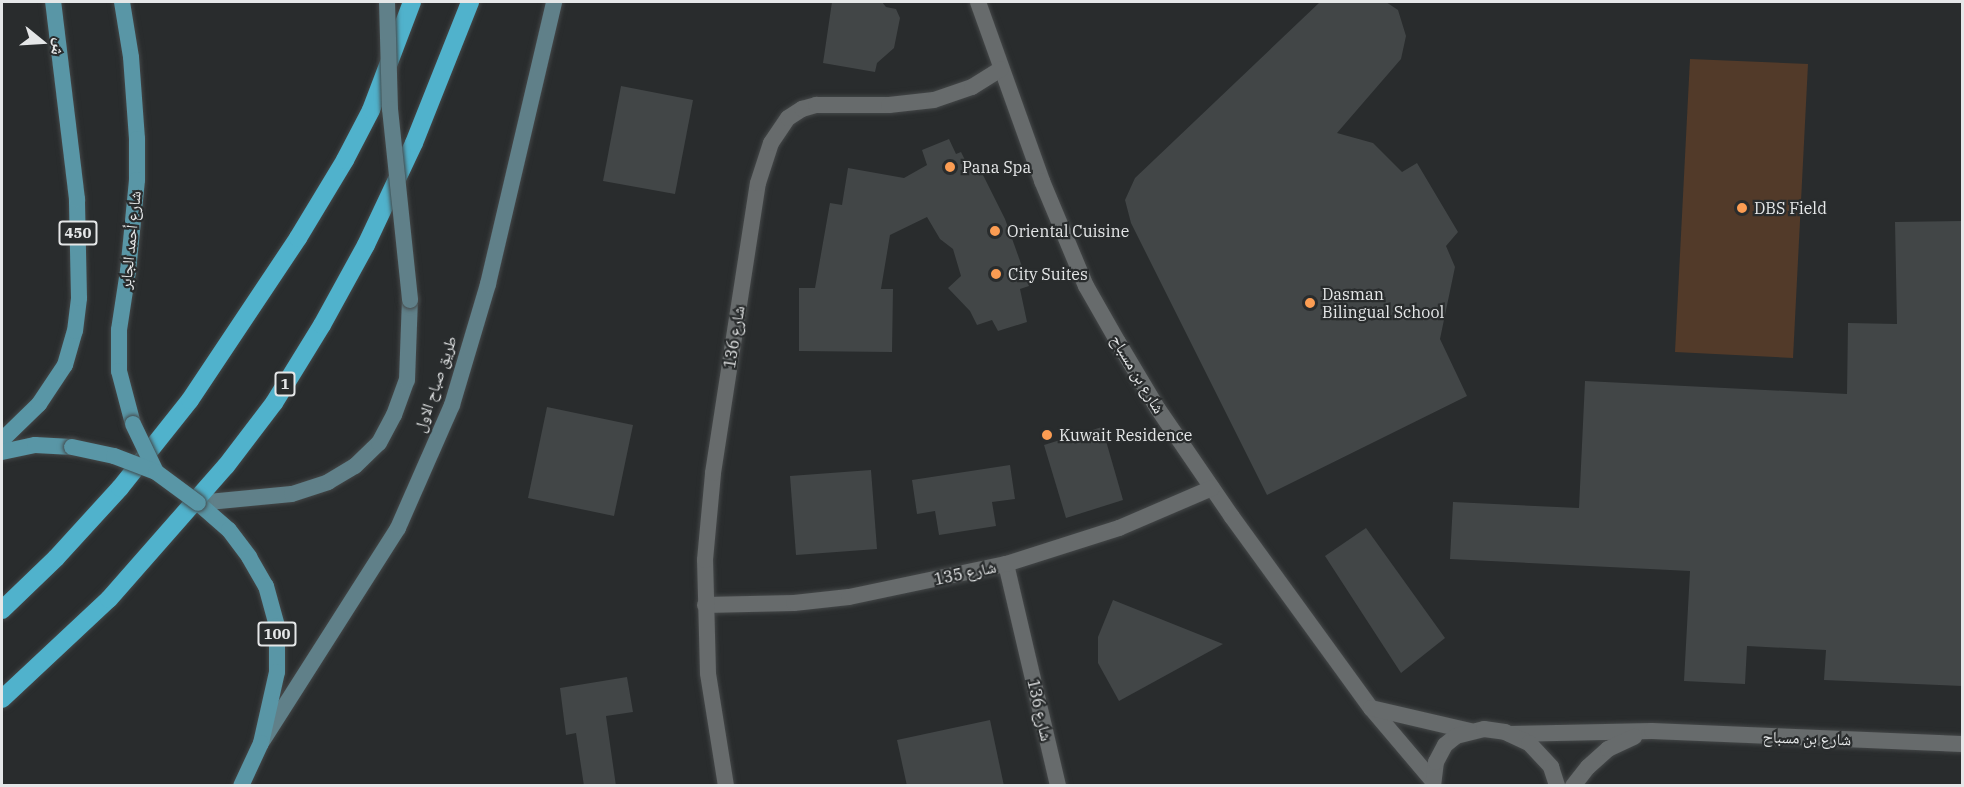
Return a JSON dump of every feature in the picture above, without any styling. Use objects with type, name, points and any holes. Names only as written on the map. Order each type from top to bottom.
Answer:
[{"type":"highway","points":[[2,610],[56,558],[120,488],[190,400],[298,238],[345,160],[371,110],[412,2]]},
{"type":"highway","name":"1","points":[[2,699],[116,591],[226,466],[274,403],[322,325],[366,245],[414,143],[470,2]]},
{"type":"main road","name":"450","points":[[2,440],[39,404],[65,365],[75,331],[80,298],[76,199],[53,2]]},
{"type":"main road","name":"شارع أحمد الجابر","points":[[122,2],[131,57],[137,139],[137,180],[128,271],[119,330],[120,371],[133,424],[156,472]]},
{"type":"main road","name":"طريق صباح الاول","points":[[198,503],[292,494],[328,482],[355,466],[379,442],[394,415],[407,380],[410,300],[390,109],[387,2]]},
{"type":"main road","name":"طريق صباح الاول","points":[[261,743],[398,528],[452,405],[488,284],[554,2]]},
{"type":"main road","name":"100","points":[[2,452],[34,445],[72,447],[114,456],[156,472],[198,503],[229,530],[249,557],[266,586],[277,626],[277,672],[261,743],[241,786]]},
{"type":"street","name":"شارع بن مسباح","points":[[978,2],[1042,181],[1086,286],[1158,409],[1212,488],[1371,708],[1433,783]]},
{"type":"street","name":"شارع 136","points":[[726,786],[708,673],[705,560],[713,472],[758,183],[764,160],[778,129],[788,117],[816,105],[900,104],[934,100],[972,87],[1001,69]]},
{"type":"street","name":"شارع 135","points":[[705,605],[794,603],[849,597],[1006,564],[1119,528],[1212,488]]},
{"type":"street","name":"شارع 136","points":[[1006,564],[1058,786]]},
{"type":"street","points":[[1371,708],[1471,731]]},
{"type":"street","points":[[1433,783],[1436,762],[1445,745],[1456,736],[1471,731],[1490,730],[1524,739],[1540,752],[1551,767],[1557,786]]},
{"type":"street","name":"شارع بن مسباح","points":[[1574,786],[1588,767],[1608,748],[1618,742],[1652,731]]},
{"type":"street","name":"شارع بن مسباح","points":[[1510,734],[1652,731],[1962,744]]},
{"type":"shaded area","name":"DBS Field","points":[[1690,59],[1808,64],[1793,358],[1675,352]]},
{"type":"building","points":[[832,2],[882,2],[886,7],[896,9],[900,18],[894,48],[877,63],[875,72],[823,63]]},
{"type":"building","name":"Dasman Bilingual School","points":[[1320,2],[1386,2],[1398,10],[1406,36],[1401,59],[1337,133],[1373,143],[1402,172],[1417,163],[1458,232],[1446,246],[1455,267],[1440,339],[1467,396],[1267,495],[1131,223],[1125,200],[1135,178]]},
{"type":"building","points":[[621,86],[693,100],[675,194],[603,181]]},
{"type":"building","points":[[949,139],[956,154],[961,152],[968,166],[977,163],[1005,219],[1029,286],[1020,289],[1027,322],[998,331],[992,320],[977,325],[970,311],[948,288],[961,276],[953,249],[940,239],[927,217],[890,235],[881,289],[893,289],[892,352],[799,351],[799,288],[815,288],[830,203],[842,205],[848,168],[904,178],[927,165],[922,150]]},
{"type":"building","points":[[1962,221],[1962,686],[1824,680],[1826,650],[1747,646],[1745,684],[1684,681],[1690,571],[1450,559],[1453,502],[1579,508],[1585,381],[1847,394],[1848,323],[1897,324],[1895,222]]},
{"type":"building","points":[[547,407],[633,425],[614,516],[528,498]]},
{"type":"building","points":[[1102,427],[1123,500],[1066,518],[1044,445]]},
{"type":"building","points":[[1010,465],[1015,499],[992,502],[996,526],[939,535],[935,511],[917,514],[912,480]]},
{"type":"building","points":[[871,470],[877,549],[796,555],[790,476]]},
{"type":"building","points":[[1366,528],[1445,638],[1401,673],[1325,556]]},
{"type":"building","points":[[1113,600],[1223,644],[1119,701],[1098,663],[1098,637]]},
{"type":"building","points":[[627,677],[633,712],[606,716],[616,786],[584,786],[576,733],[566,735],[560,688]]},
{"type":"building","points":[[990,720],[1004,786],[907,786],[897,740]]},
{"type":"place","name":"Pana Spa","points":[[950,167]]},
{"type":"place","name":"DBS Field","points":[[1742,208]]},
{"type":"place","name":"Oriental Cuisine","points":[[995,231]]},
{"type":"place","name":"City Suites","points":[[996,274]]},
{"type":"place","name":"Dasman Bilingual School","points":[[1310,303]]},
{"type":"place","name":"Kuwait Residence","points":[[1047,435]]}]
